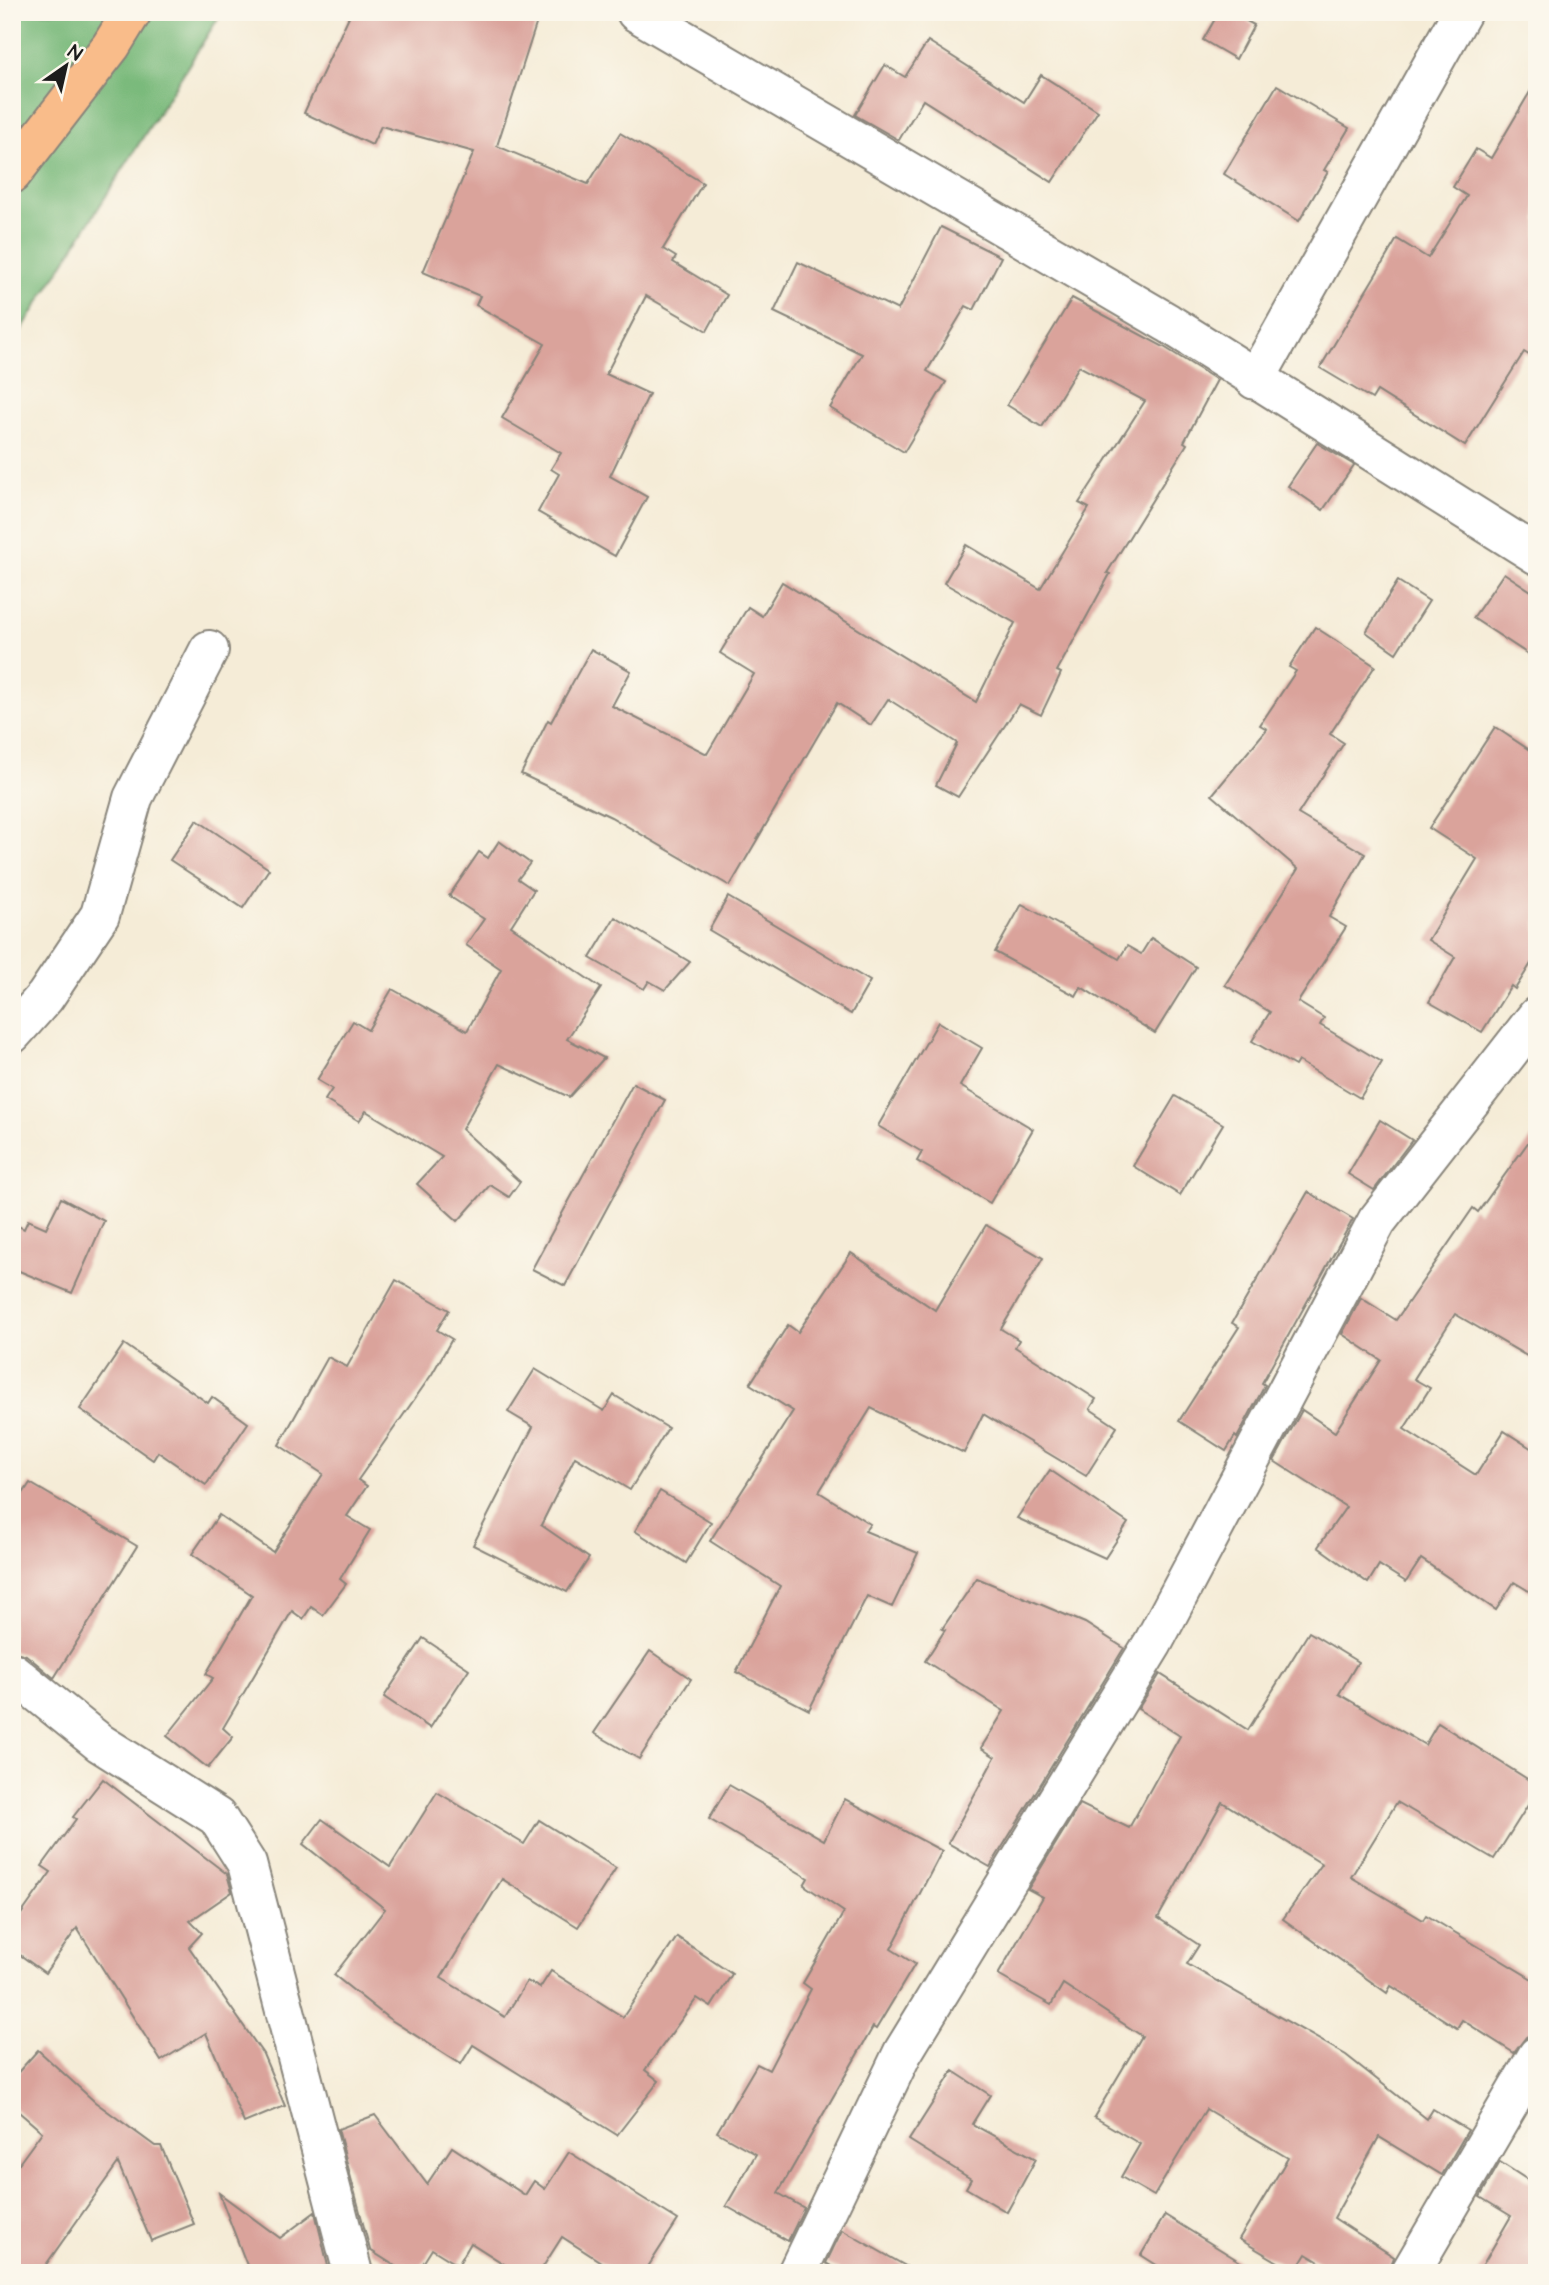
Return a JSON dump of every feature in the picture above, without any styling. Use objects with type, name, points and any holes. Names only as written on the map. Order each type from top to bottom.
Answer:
[{"type":"highway","points":[[12,174],[111,46],[132,12]]},
{"type":"street","points":[[636,12],[1168,323],[1537,555]]},
{"type":"street","points":[[1255,380],[1462,12]]},
{"type":"street","points":[[12,1034],[45,998],[100,915],[133,798],[209,650]]},
{"type":"street","points":[[797,2273],[903,2053],[1153,1643],[1377,1221],[1537,1016]]},
{"type":"street","points":[[12,1672],[100,1743],[217,1817],[247,1864],[353,2273]]},
{"type":"street","points":[[1410,2273],[1537,2056]]},
{"type":"green space","points":[[12,12],[222,12],[12,345]]},
{"type":"building","points":[[351,12],[540,12],[497,146],[588,184],[620,133],[703,183],[663,249],[676,257],[673,262],[727,295],[707,331],[646,296],[606,374],[649,394],[610,476],[647,497],[615,556],[538,512],[559,474],[551,469],[561,453],[502,418],[545,344],[476,305],[480,296],[423,272],[474,152],[381,126],[372,145],[304,113]]},
{"type":"building","points":[[1219,12],[1230,12],[1254,25],[1236,59],[1203,40]]},
{"type":"building","points":[[928,41],[1024,102],[1041,75],[1098,111],[1052,182],[923,100],[899,140],[855,115],[885,65],[905,77]]},
{"type":"building","points":[[1537,80],[1537,360],[1524,352],[1465,446],[1377,391],[1372,399],[1320,368],[1397,239],[1428,258],[1467,196],[1453,187],[1476,149],[1491,158]]},
{"type":"building","points":[[1277,85],[1349,128],[1324,170],[1328,172],[1299,221],[1224,174]]},
{"type":"building","points":[[941,227],[1001,257],[974,310],[966,306],[927,371],[946,382],[904,452],[830,408],[862,354],[774,312],[798,262],[898,310]]},
{"type":"building","points":[[1072,298],[1164,347],[1217,380],[1184,442],[1187,444],[1107,573],[1110,574],[1057,671],[1061,673],[1041,715],[1019,704],[958,797],[936,785],[957,743],[888,699],[871,725],[837,703],[730,886],[611,817],[521,774],[548,720],[551,722],[591,649],[631,671],[612,706],[707,754],[754,674],[720,653],[748,607],[762,616],[782,582],[976,702],[1015,623],[944,583],[966,545],[1040,589],[1089,508],[1079,503],[1145,401],[1079,366],[1042,427],[1007,405]]},
{"type":"building","points":[[1317,443],[1354,465],[1323,510],[1288,486]]},
{"type":"building","points":[[1504,573],[1537,595],[1537,660],[1473,618]]},
{"type":"building","points":[[1398,581],[1429,601],[1396,653],[1366,632]]},
{"type":"building","points":[[1315,627],[1375,666],[1330,734],[1344,743],[1298,814],[1365,854],[1329,917],[1346,927],[1298,1002],[1324,1018],[1320,1025],[1382,1062],[1360,1098],[1298,1061],[1295,1066],[1252,1041],[1270,1012],[1225,985],[1298,869],[1212,795],[1267,729],[1260,725],[1296,671],[1289,667]]},
{"type":"building","points":[[1495,727],[1537,755],[1537,954],[1515,989],[1511,986],[1482,1032],[1429,1002],[1455,957],[1428,940],[1477,859],[1429,828]]},
{"type":"building","points":[[197,820],[269,869],[243,908],[170,860]]},
{"type":"building","points":[[499,841],[530,863],[518,879],[534,890],[511,926],[601,988],[567,1039],[604,1058],[569,1097],[499,1064],[462,1129],[520,1182],[509,1197],[490,1185],[458,1221],[417,1184],[442,1157],[366,1111],[359,1121],[325,1100],[332,1089],[317,1080],[353,1021],[368,1030],[392,989],[467,1031],[501,969],[466,945],[484,919],[449,896],[479,852],[488,858]]},
{"type":"building","points":[[728,897],[870,981],[851,1014],[709,930]]},
{"type":"building","points":[[1022,904],[1119,959],[1127,946],[1141,954],[1151,938],[1196,967],[1155,1033],[1081,987],[1076,996],[995,952]]},
{"type":"building","points":[[615,917],[690,962],[665,990],[649,981],[644,989],[590,958]]},
{"type":"building","points":[[938,1022],[982,1048],[960,1086],[1033,1129],[990,1203],[917,1161],[922,1152],[878,1126]]},
{"type":"building","points":[[633,1083],[665,1100],[565,1286],[532,1269]]},
{"type":"building","points":[[1175,1096],[1223,1124],[1180,1195],[1133,1166]]},
{"type":"building","points":[[1380,1120],[1412,1140],[1374,1190],[1348,1174]]},
{"type":"building","points":[[1537,1130],[1537,1362],[1455,1314],[1414,1379],[1430,1388],[1404,1429],[1476,1475],[1504,1431],[1537,1452],[1537,1596],[1514,1582],[1496,1610],[1421,1559],[1406,1582],[1379,1565],[1368,1583],[1318,1547],[1346,1507],[1274,1461],[1302,1410],[1335,1432],[1381,1360],[1342,1334],[1361,1298],[1396,1320],[1473,1208],[1478,1212]]},
{"type":"building","points":[[1308,1192],[1353,1219],[1262,1383],[1265,1385],[1237,1438],[1235,1436],[1226,1451],[1179,1421],[1239,1327],[1232,1323]]},
{"type":"building","points":[[61,1198],[104,1221],[72,1293],[12,1268],[12,1223],[24,1229],[28,1220],[46,1228]]},
{"type":"building","points":[[986,1225],[1043,1258],[1001,1329],[1019,1340],[1015,1347],[1096,1399],[1090,1409],[1117,1427],[1086,1476],[983,1414],[964,1453],[871,1408],[819,1492],[870,1524],[865,1531],[918,1553],[892,1607],[867,1596],[809,1710],[736,1672],[780,1586],[710,1541],[793,1411],[750,1384],[788,1325],[798,1332],[851,1253],[935,1310]]},
{"type":"building","points":[[396,1280],[449,1310],[437,1330],[452,1339],[432,1374],[358,1480],[367,1486],[347,1516],[370,1530],[340,1579],[346,1584],[323,1615],[311,1607],[303,1619],[292,1611],[223,1728],[233,1737],[208,1768],[167,1736],[213,1678],[206,1674],[252,1595],[192,1554],[219,1515],[273,1552],[323,1474],[279,1445],[328,1357],[347,1367]]},
{"type":"building","points":[[124,1344],[208,1403],[212,1397],[248,1423],[206,1485],[158,1452],[153,1460],[80,1409]]},
{"type":"building","points":[[535,1369],[604,1411],[614,1395],[668,1428],[630,1490],[575,1457],[541,1525],[589,1558],[567,1592],[473,1545],[533,1427],[508,1412]]},
{"type":"building","points":[[1050,1470],[1128,1523],[1105,1558],[1017,1518]]},
{"type":"building","points":[[30,1483],[137,1546],[54,1678],[26,1655],[12,1651],[12,1510]]},
{"type":"building","points":[[660,1491],[711,1522],[686,1563],[635,1531]]},
{"type":"building","points":[[977,1578],[1085,1623],[1124,1648],[990,1867],[948,1843],[995,1757],[981,1748],[1004,1711],[925,1661],[945,1630],[942,1629]]},
{"type":"building","points":[[1309,1632],[1358,1662],[1339,1694],[1425,1745],[1438,1723],[1537,1785],[1537,1791],[1494,1859],[1397,1802],[1351,1877],[1423,1920],[1426,1915],[1537,1982],[1537,2032],[1526,2037],[1514,2053],[1462,2020],[1457,2028],[1391,1986],[1387,1993],[1283,1919],[1322,1864],[1222,1802],[1158,1918],[1199,1945],[1187,1964],[1346,2055],[1427,2119],[1433,2109],[1468,2130],[1442,2175],[1379,2137],[1334,2218],[1394,2257],[1388,2273],[1338,2273],[1306,2254],[1295,2272],[1239,2239],[1288,2158],[1206,2109],[1154,2196],[1121,2177],[1140,2144],[1094,2117],[1142,2036],[1063,1984],[1051,2005],[998,1975],[1043,1897],[1028,1889],[1080,1804],[1129,1828],[1180,1736],[1138,1709],[1160,1674],[1248,1730]]},
{"type":"building","points":[[423,1638],[469,1669],[430,1728],[384,1697]]},
{"type":"building","points":[[650,1651],[691,1679],[639,1759],[594,1733]]},
{"type":"building","points":[[103,1779],[227,1874],[232,1892],[190,1921],[202,1933],[189,1947],[263,2054],[285,2106],[244,2123],[206,2033],[161,2061],[77,1928],[45,1973],[12,1949],[12,1927],[51,1872],[42,1866],[76,1819],[73,1817]]},
{"type":"building","points":[[729,1785],[824,1840],[845,1799],[942,1851],[891,1949],[915,1964],[876,2029],[873,2027],[778,2193],[804,2208],[788,2241],[726,2206],[756,2154],[717,2132],[757,2064],[769,2070],[811,1989],[803,1983],[844,1912],[804,1885],[808,1878],[709,1819]]},
{"type":"building","points":[[437,1792],[524,1844],[539,1820],[616,1868],[578,1927],[502,1879],[441,1978],[505,2017],[527,1981],[540,1988],[551,1971],[623,2017],[677,1937],[732,1974],[711,2007],[697,1998],[645,2070],[659,2081],[617,2135],[473,2045],[461,2064],[388,2018],[334,1975],[385,1909],[303,1844],[322,1819],[390,1867]]},
{"type":"building","points":[[38,2050],[95,2102],[155,2146],[161,2146],[194,2224],[151,2241],[118,2163],[40,2273],[12,2273],[12,2173],[42,2132],[12,2106],[12,2079]]},
{"type":"building","points":[[953,2071],[990,2095],[972,2124],[1036,2159],[1007,2212],[966,2188],[971,2179],[909,2140]]},
{"type":"building","points":[[375,2115],[427,2184],[452,2147],[525,2195],[534,2181],[545,2189],[569,2152],[678,2220],[644,2273],[618,2273],[562,2237],[539,2273],[518,2273],[471,2243],[458,2265],[432,2249],[417,2273],[406,2273],[370,2250],[338,2129]]},
{"type":"building","points":[[1500,2162],[1531,2182],[1537,2171],[1537,2273],[1478,2273],[1511,2216],[1480,2197]]},
{"type":"building","points":[[219,2193],[280,2238],[315,2212],[328,2266],[321,2268],[328,2273],[250,2273]]},
{"type":"building","points":[[1165,2215],[1258,2273],[1169,2273],[1141,2255]]},
{"type":"building","points":[[842,2230],[918,2273],[844,2273],[826,2263]]}]
